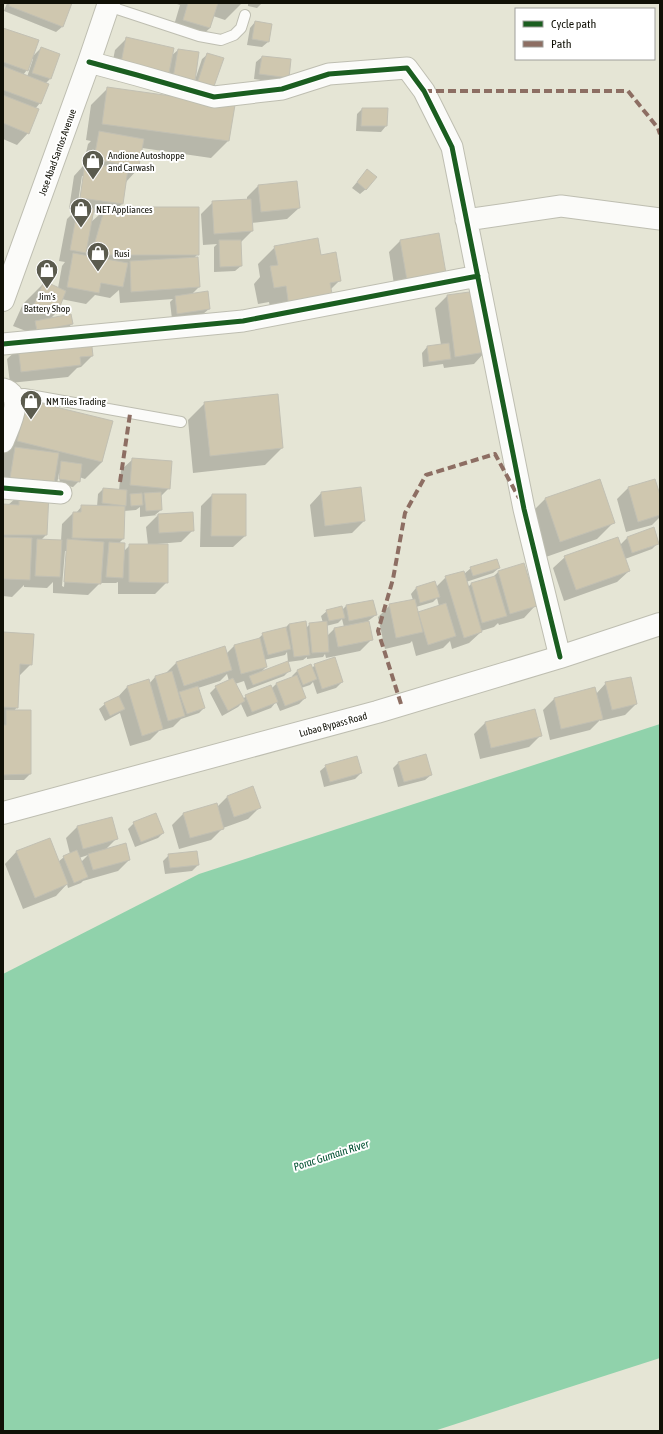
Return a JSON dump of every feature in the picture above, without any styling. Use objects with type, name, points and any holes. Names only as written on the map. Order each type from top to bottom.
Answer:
[{"type":"main road","name":"Jose Abad Santos Avenue","points":[[3,300],[89,62],[108,4]]},
{"type":"main road","name":"Lubao Bypass Road","points":[[3,813],[377,712],[560,657],[660,624]]},
{"type":"street","points":[[89,62],[214,96],[282,89],[329,74],[407,68],[424,92],[452,147],[524,508],[560,657]]},
{"type":"street","points":[[466,220],[561,206],[660,219]]},
{"type":"street","points":[[3,344],[243,321],[478,276]]},
{"type":"street","points":[[3,442],[16,408],[8,392]]},
{"type":"street","points":[[3,488],[61,493]]},
{"type":"lane","points":[[108,4],[199,36],[221,40],[234,34],[241,28],[245,15]]},
{"type":"lane","points":[[8,392],[181,422]]},
{"type":"water","name":"Porac Gumain River","points":[[660,724],[660,1358],[434,1431],[3,1431],[3,974],[199,874]]},
{"type":"building","points":[[10,3],[72,3],[63,27],[9,6]]},
{"type":"building","points":[[188,3],[218,3],[210,28],[183,20]]},
{"type":"building","points":[[255,21],[272,24],[269,42],[252,39]]},
{"type":"building","points":[[3,28],[39,40],[28,71],[3,62]]},
{"type":"building","points":[[126,37],[174,48],[169,73],[121,63]]},
{"type":"building","points":[[41,47],[60,54],[51,79],[32,73]]},
{"type":"building","points":[[178,49],[199,52],[195,81],[173,78]]},
{"type":"building","points":[[207,53],[224,58],[213,89],[197,84]]},
{"type":"building","points":[[262,56],[291,59],[289,78],[259,74]]},
{"type":"building","points":[[3,66],[49,84],[41,104],[3,90]]},
{"type":"building","points":[[107,87],[235,105],[229,141],[102,124]]},
{"type":"building","points":[[3,95],[39,109],[29,134],[3,123]]},
{"type":"building","points":[[362,108],[388,108],[387,126],[361,126]]},
{"type":"building","points":[[99,131],[144,139],[138,171],[118,167],[119,164],[94,159]]},
{"type":"building","points":[[85,163],[128,169],[123,204],[80,198]]},
{"type":"building","points":[[367,169],[377,177],[366,190],[357,182]]},
{"type":"building","points":[[297,181],[300,208],[261,212],[258,185]]},
{"type":"building","points":[[251,199],[253,231],[214,234],[212,201]]},
{"type":"building","points":[[78,206],[94,209],[86,253],[70,250]]},
{"type":"building","points":[[105,207],[199,207],[199,255],[104,255],[104,252],[92,252]]},
{"type":"building","points":[[439,233],[447,279],[408,286],[400,240]]},
{"type":"building","points":[[318,238],[321,255],[336,252],[341,281],[330,283],[333,299],[289,307],[286,286],[274,288],[270,266],[278,265],[274,246]]},
{"type":"building","points":[[219,240],[241,240],[242,266],[220,267]]},
{"type":"building","name":"Rusi","points":[[73,253],[128,263],[123,287],[101,283],[99,293],[67,287]]},
{"type":"building","points":[[198,257],[200,287],[131,292],[130,261]]},
{"type":"building","points":[[44,281],[66,291],[57,314],[34,305]]},
{"type":"building","points":[[208,291],[210,309],[177,314],[175,296]]},
{"type":"building","points":[[477,291],[486,352],[455,357],[447,295]]},
{"type":"building","points":[[71,314],[73,324],[37,331],[35,321]]},
{"type":"building","points":[[91,338],[93,356],[80,357],[81,365],[21,372],[18,347]]},
{"type":"building","points":[[449,343],[451,359],[429,362],[427,346]]},
{"type":"building","points":[[278,394],[283,448],[210,456],[204,402]]},
{"type":"building","points":[[27,400],[113,421],[102,462],[17,441]]},
{"type":"building","points":[[15,447],[59,453],[53,490],[9,484]]},
{"type":"building","points":[[132,458],[172,461],[170,489],[130,485]]},
{"type":"building","points":[[61,461],[82,464],[80,482],[59,479]]},
{"type":"building","points":[[600,479],[615,523],[560,542],[545,498]]},
{"type":"building","points":[[655,479],[660,495],[660,515],[638,522],[628,487]]},
{"type":"building","points":[[361,487],[365,521],[325,526],[321,492]]},
{"type":"building","points":[[103,488],[127,490],[126,506],[102,503]]},
{"type":"building","points":[[161,492],[162,510],[146,511],[144,493]]},
{"type":"building","points":[[19,493],[49,493],[47,535],[3,535],[3,504],[19,505]]},
{"type":"building","points":[[142,493],[143,505],[131,506],[130,494]]},
{"type":"building","points":[[212,494],[246,494],[246,536],[211,536]]},
{"type":"building","points":[[81,505],[125,506],[124,539],[72,538],[73,512],[81,512]]},
{"type":"building","points":[[193,512],[194,531],[159,533],[158,514]]},
{"type":"building","points":[[654,527],[659,544],[632,553],[627,537]]},
{"type":"building","points":[[3,537],[32,538],[30,580],[3,579]]},
{"type":"building","points":[[618,537],[630,571],[576,590],[564,556]]},
{"type":"building","points":[[37,539],[62,540],[60,577],[35,576]]},
{"type":"building","points":[[67,539],[104,542],[101,584],[64,582]]},
{"type":"building","points":[[109,542],[125,543],[123,578],[106,577]]},
{"type":"building","points":[[129,544],[168,544],[168,583],[129,582]]},
{"type":"building","points":[[497,559],[500,568],[473,576],[470,567]]},
{"type":"building","points":[[524,563],[537,606],[510,614],[498,571]]},
{"type":"building","points":[[464,571],[482,632],[464,638],[445,576]]},
{"type":"building","points":[[495,576],[507,616],[482,623],[471,583]]},
{"type":"building","points":[[435,581],[440,597],[420,603],[416,587]]},
{"type":"building","points":[[415,599],[423,632],[396,638],[389,604]]},
{"type":"building","points":[[373,600],[377,615],[349,621],[346,605]]},
{"type":"building","points":[[446,603],[456,636],[428,645],[418,612]]},
{"type":"building","points":[[342,606],[345,618],[329,621],[326,610]]},
{"type":"building","points":[[306,621],[310,655],[294,657],[289,624]]},
{"type":"building","points":[[327,621],[329,652],[312,653],[309,623]]},
{"type":"building","points":[[369,621],[373,640],[338,647],[334,628]]},
{"type":"building","points":[[286,627],[291,649],[268,655],[262,633]]},
{"type":"building","points":[[3,632],[34,634],[32,665],[20,664],[18,708],[3,707]]},
{"type":"building","points":[[260,638],[267,667],[241,674],[234,645]]},
{"type":"building","points":[[225,646],[232,670],[184,686],[176,662]]},
{"type":"building","points":[[335,657],[343,682],[322,689],[314,664]]},
{"type":"building","points":[[288,661],[291,671],[253,685],[249,676]]},
{"type":"building","points":[[311,664],[317,679],[303,685],[297,670]]},
{"type":"building","points":[[172,671],[185,716],[168,721],[155,676]]},
{"type":"building","points":[[297,675],[306,698],[285,706],[276,683]]},
{"type":"building","points":[[631,677],[637,704],[612,710],[605,682]]},
{"type":"building","points":[[233,678],[245,701],[228,711],[215,686]]},
{"type":"building","points":[[149,679],[163,729],[142,736],[127,686]]},
{"type":"building","points":[[271,685],[278,702],[252,712],[245,695]]},
{"type":"building","points":[[198,686],[205,708],[187,714],[179,692]]},
{"type":"building","points":[[595,687],[603,719],[561,729],[554,698]]},
{"type":"building","points":[[119,696],[125,709],[110,716],[104,703]]},
{"type":"building","points":[[535,709],[542,736],[491,748],[485,722]]},
{"type":"building","points":[[6,710],[31,710],[31,774],[3,775],[3,725],[6,725]]},
{"type":"building","points":[[426,754],[432,775],[404,782],[398,762]]},
{"type":"building","points":[[357,756],[362,773],[330,782],[325,765]]},
{"type":"building","points":[[253,786],[261,808],[234,817],[227,796]]},
{"type":"building","points":[[217,803],[224,829],[190,838],[183,813]]},
{"type":"building","points":[[156,813],[164,833],[141,842],[133,822]]},
{"type":"building","points":[[112,817],[118,839],[83,849],[77,826]]},
{"type":"building","points":[[50,838],[68,884],[35,898],[16,851]]},
{"type":"building","points":[[126,843],[130,860],[93,870],[88,854]]},
{"type":"building","points":[[77,850],[88,877],[74,883],[63,856]]},
{"type":"building","points":[[197,851],[199,865],[170,868],[168,854]]},
{"type":"marked path","points":[[424,91],[628,91],[658,128],[660,134]]},
{"type":"marked path","points":[[120,482],[130,414]]},
{"type":"marked path","points":[[401,704],[378,631],[393,579],[405,513],[426,475],[495,454],[519,498]]},
{"type":"cycle path","points":[[89,62],[214,97],[282,89],[329,74],[407,68],[424,91],[452,147],[524,509],[560,657]]},
{"type":"cycle path","points":[[3,344],[243,321],[478,276]]},
{"type":"cycle path","points":[[3,488],[61,493]]},
{"type":"place","name":"Andione Autoshoppe and Carwash","points":[[93,180]]},
{"type":"place","name":"NET Appliances","points":[[81,228]]},
{"type":"place","name":"Rusi","points":[[98,272]]},
{"type":"place","name":"Jim's Battery Shop","points":[[47,290]]},
{"type":"place","name":"NM Tiles Trading","points":[[31,420]]}]
